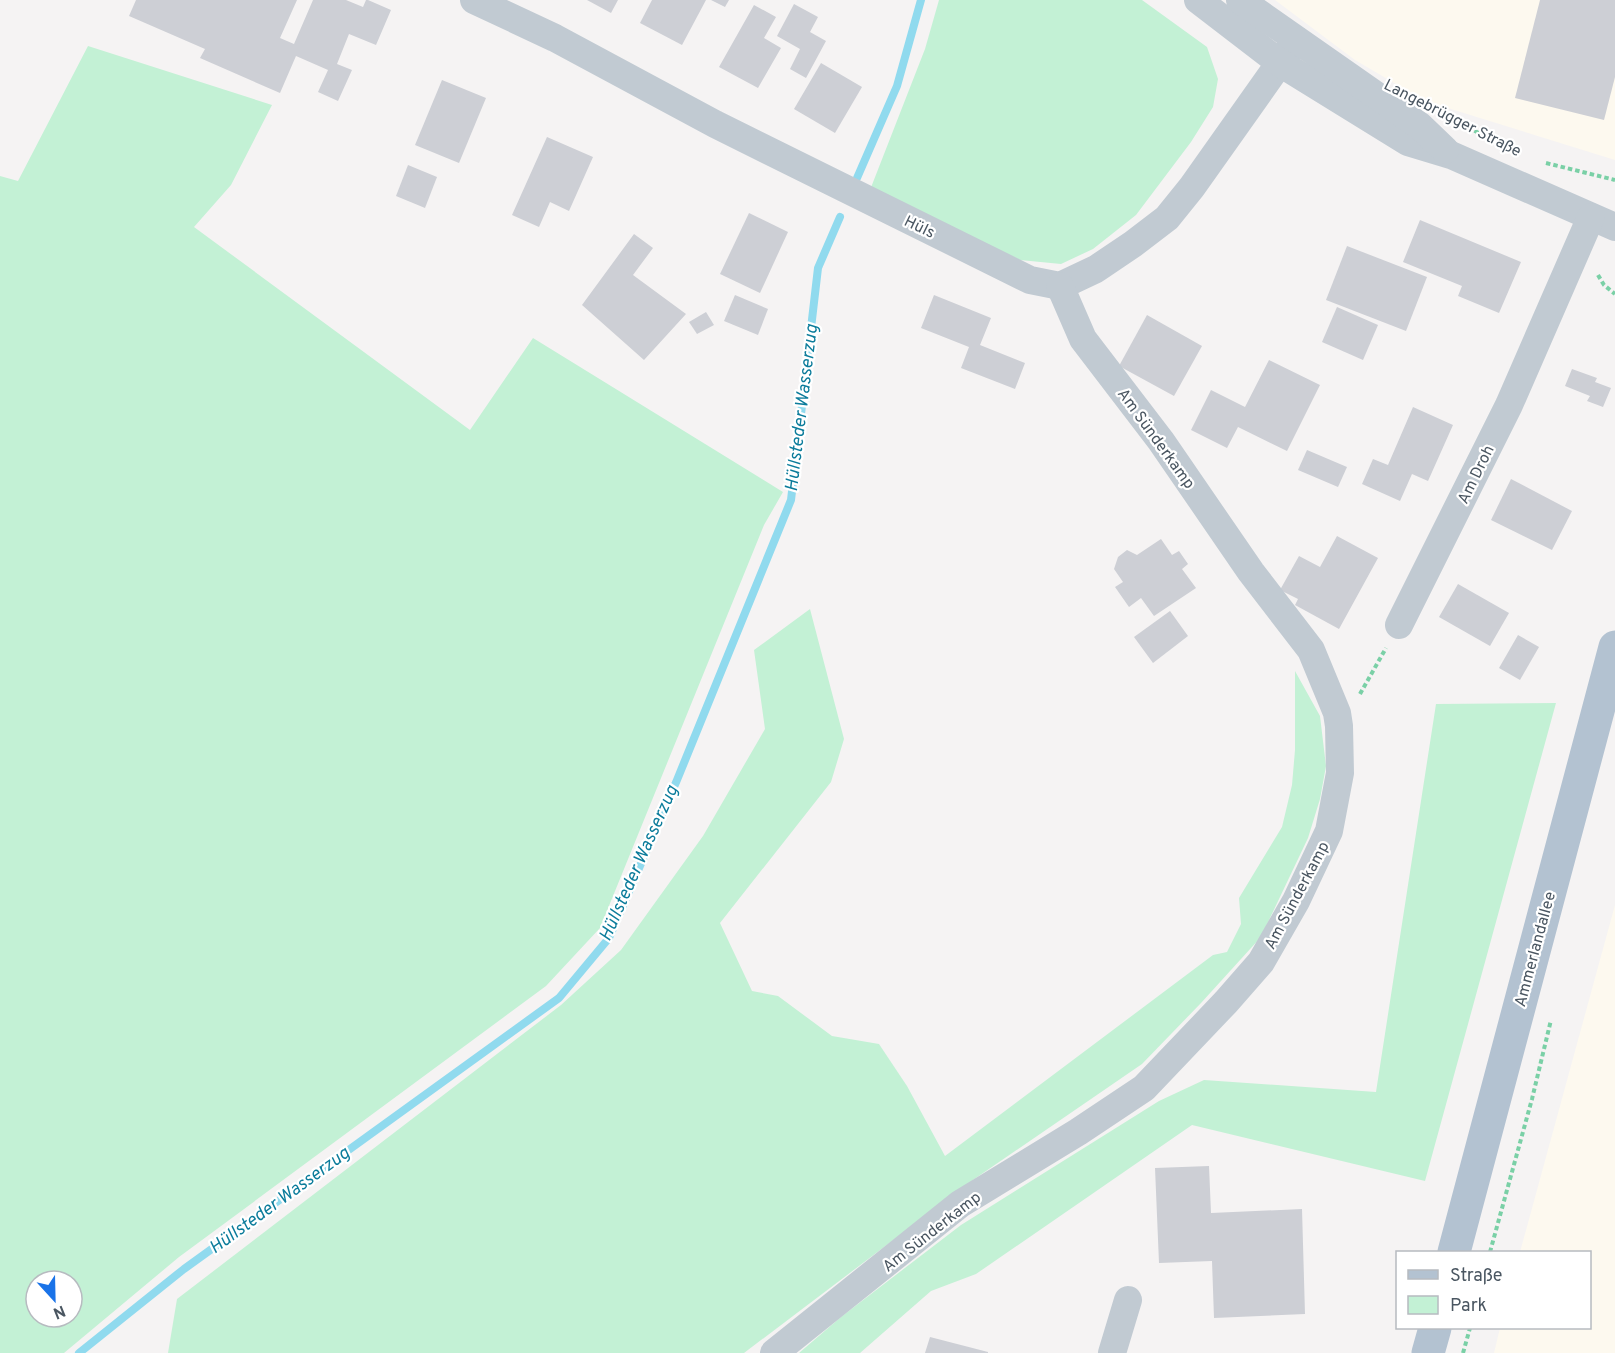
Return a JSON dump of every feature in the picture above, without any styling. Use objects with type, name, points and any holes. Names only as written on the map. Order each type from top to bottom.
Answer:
[{"type":"main road","name":"Ammerlandallee","points":[[1454,1251],[1615,647]]},
{"type":"main road","points":[[1428,1353],[1435,1329]]},
{"type":"street","name":"Hüls","points":[[474,0],[555,38],[715,124],[1030,280],[1060,286]]},
{"type":"street","name":"Langebrügger Straße","points":[[1198,0],[1420,126],[1451,155],[1603,222]]},
{"type":"street","name":"Langebrügger Straße","points":[[1240,0],[1288,51]]},
{"type":"street","points":[[1060,286],[1096,268],[1167,219],[1288,51]]},
{"type":"street","name":"Am Droh","points":[[1399,625],[1603,222]]},
{"type":"street","name":"Am Sünderkamp","points":[[774,1353],[960,1204],[1078,1132],[1144,1088],[1261,962],[1296,901],[1329,831],[1340,773],[1337,713],[1311,650],[1251,572],[1161,441],[1083,339],[1060,286]]},
{"type":"street","points":[[1112,1353],[1128,1300]]},
{"type":"path","name":"Langebrügger Straße","points":[[1453,120],[1488,137]]},
{"type":"path","name":"Langebrügger Straße","points":[[1538,159],[1615,180]]},
{"type":"path","points":[[1337,713],[1351,711],[1399,625]]},
{"type":"shaded area","points":[[1275,0],[1615,0],[1615,160],[1425,101],[1355,60]]},
{"type":"shaded area","points":[[1615,905],[1615,1353],[1494,1353],[1500,1329],[1591,1329],[1591,1251],[1520,1251]]},
{"type":"green space","points":[[939,0],[1142,0],[1207,47],[1218,79],[1213,107],[1191,142],[1136,215],[1093,249],[1061,264],[1020,260],[870,190],[925,49]]},
{"type":"green space","points":[[88,46],[272,105],[231,185],[194,227],[470,430],[533,338],[783,492],[764,525],[600,928],[546,986],[179,1257],[64,1353],[0,1353],[0,176],[18,181]]},
{"type":"green space","points":[[810,609],[844,739],[831,782],[720,923],[752,991],[778,996],[832,1036],[879,1044],[907,1086],[945,1156],[1213,955],[1227,952],[1241,924],[1239,898],[1282,827],[1292,785],[1295,750],[1295,671],[1320,716],[1326,766],[1320,799],[1308,838],[1261,937],[1142,1064],[970,1182],[744,1353],[168,1353],[177,1299],[561,1005],[621,950],[703,836],[765,729],[754,650]]},
{"type":"green space","points":[[1556,703],[1425,1181],[1192,1125],[976,1274],[931,1291],[860,1353],[799,1353],[841,1317],[961,1225],[1159,1101],[1204,1080],[1376,1092],[1436,704]]},
{"type":"building","points":[[136,0],[297,0],[280,38],[294,44],[313,0],[346,0],[363,7],[368,0],[391,10],[376,45],[349,34],[337,64],[352,70],[338,101],[318,92],[328,70],[296,56],[280,93],[200,58],[205,49],[129,16]]},
{"type":"building","points":[[587,0],[618,0],[611,13]]},
{"type":"building","points":[[652,0],[706,0],[682,45],[640,23]]},
{"type":"building","points":[[711,0],[729,0],[725,7]]},
{"type":"building","points":[[1540,0],[1615,0],[1615,77],[1604,120],[1515,98]]},
{"type":"building","points":[[794,4],[818,17],[810,32],[826,41],[806,78],[790,69],[800,49],[777,36]]},
{"type":"building","points":[[754,5],[776,17],[764,38],[781,48],[758,88],[719,67]]},
{"type":"building","points":[[821,63],[862,87],[835,133],[794,109]]},
{"type":"building","points":[[442,80],[486,98],[459,163],[415,145]]},
{"type":"building","points":[[547,137],[593,157],[569,211],[550,202],[539,227],[512,215]]},
{"type":"building","points":[[408,165],[437,177],[425,208],[396,196]]},
{"type":"building","points":[[749,213],[788,232],[760,293],[720,274]]},
{"type":"building","points":[[1420,220],[1521,262],[1499,313],[1458,296],[1462,286],[1403,262]]},
{"type":"building","points":[[634,234],[653,248],[633,275],[686,314],[644,360],[582,305]]},
{"type":"building","points":[[1347,246],[1427,277],[1406,331],[1326,300]]},
{"type":"building","points":[[735,295],[768,309],[758,335],[724,321]]},
{"type":"building","points":[[934,295],[991,318],[980,345],[1025,363],[1015,389],[961,368],[969,347],[921,328]]},
{"type":"building","points":[[1337,307],[1378,325],[1363,360],[1322,342]]},
{"type":"building","points":[[706,312],[714,325],[697,334],[689,322]]},
{"type":"building","points":[[1147,315],[1202,346],[1174,396],[1119,366]]},
{"type":"building","points":[[1269,360],[1320,385],[1287,451],[1238,427],[1227,448],[1191,430],[1211,390],[1245,407]]},
{"type":"building","points":[[1572,369],[1597,378],[1595,382],[1611,388],[1603,407],[1587,401],[1590,396],[1565,386]]},
{"type":"building","points":[[1413,407],[1453,425],[1428,481],[1412,474],[1400,501],[1362,484],[1373,459],[1388,465]]},
{"type":"building","points":[[1307,450],[1347,467],[1338,487],[1298,470]]},
{"type":"building","points":[[1511,479],[1572,511],[1552,550],[1491,520]]},
{"type":"building","points":[[1337,536],[1378,558],[1339,629],[1295,605],[1298,599],[1280,590],[1299,556],[1320,567]]},
{"type":"building","points":[[1161,539],[1172,555],[1179,551],[1188,564],[1182,569],[1196,588],[1154,616],[1141,598],[1129,607],[1115,587],[1123,582],[1114,569],[1118,557],[1127,550],[1137,555]]},
{"type":"building","points":[[1458,584],[1509,613],[1490,646],[1439,617]]},
{"type":"building","points":[[1170,611],[1188,636],[1153,663],[1134,637]]},
{"type":"building","points":[[1518,635],[1539,647],[1520,680],[1499,668]]},
{"type":"building","points":[[1209,1166],[1211,1213],[1302,1209],[1305,1314],[1214,1318],[1212,1261],[1159,1263],[1155,1168]]},
{"type":"building","points":[[930,1337],[988,1352],[988,1353],[925,1353]]},
{"type":"waterway","name":"Hüllsteder Wasserzug","points":[[857,178],[897,86],[921,0]]},
{"type":"waterway","name":"Hüllsteder Wasserzug","points":[[79,1353],[184,1269],[559,998],[609,938],[677,780],[791,500],[818,268],[840,217]]}]
